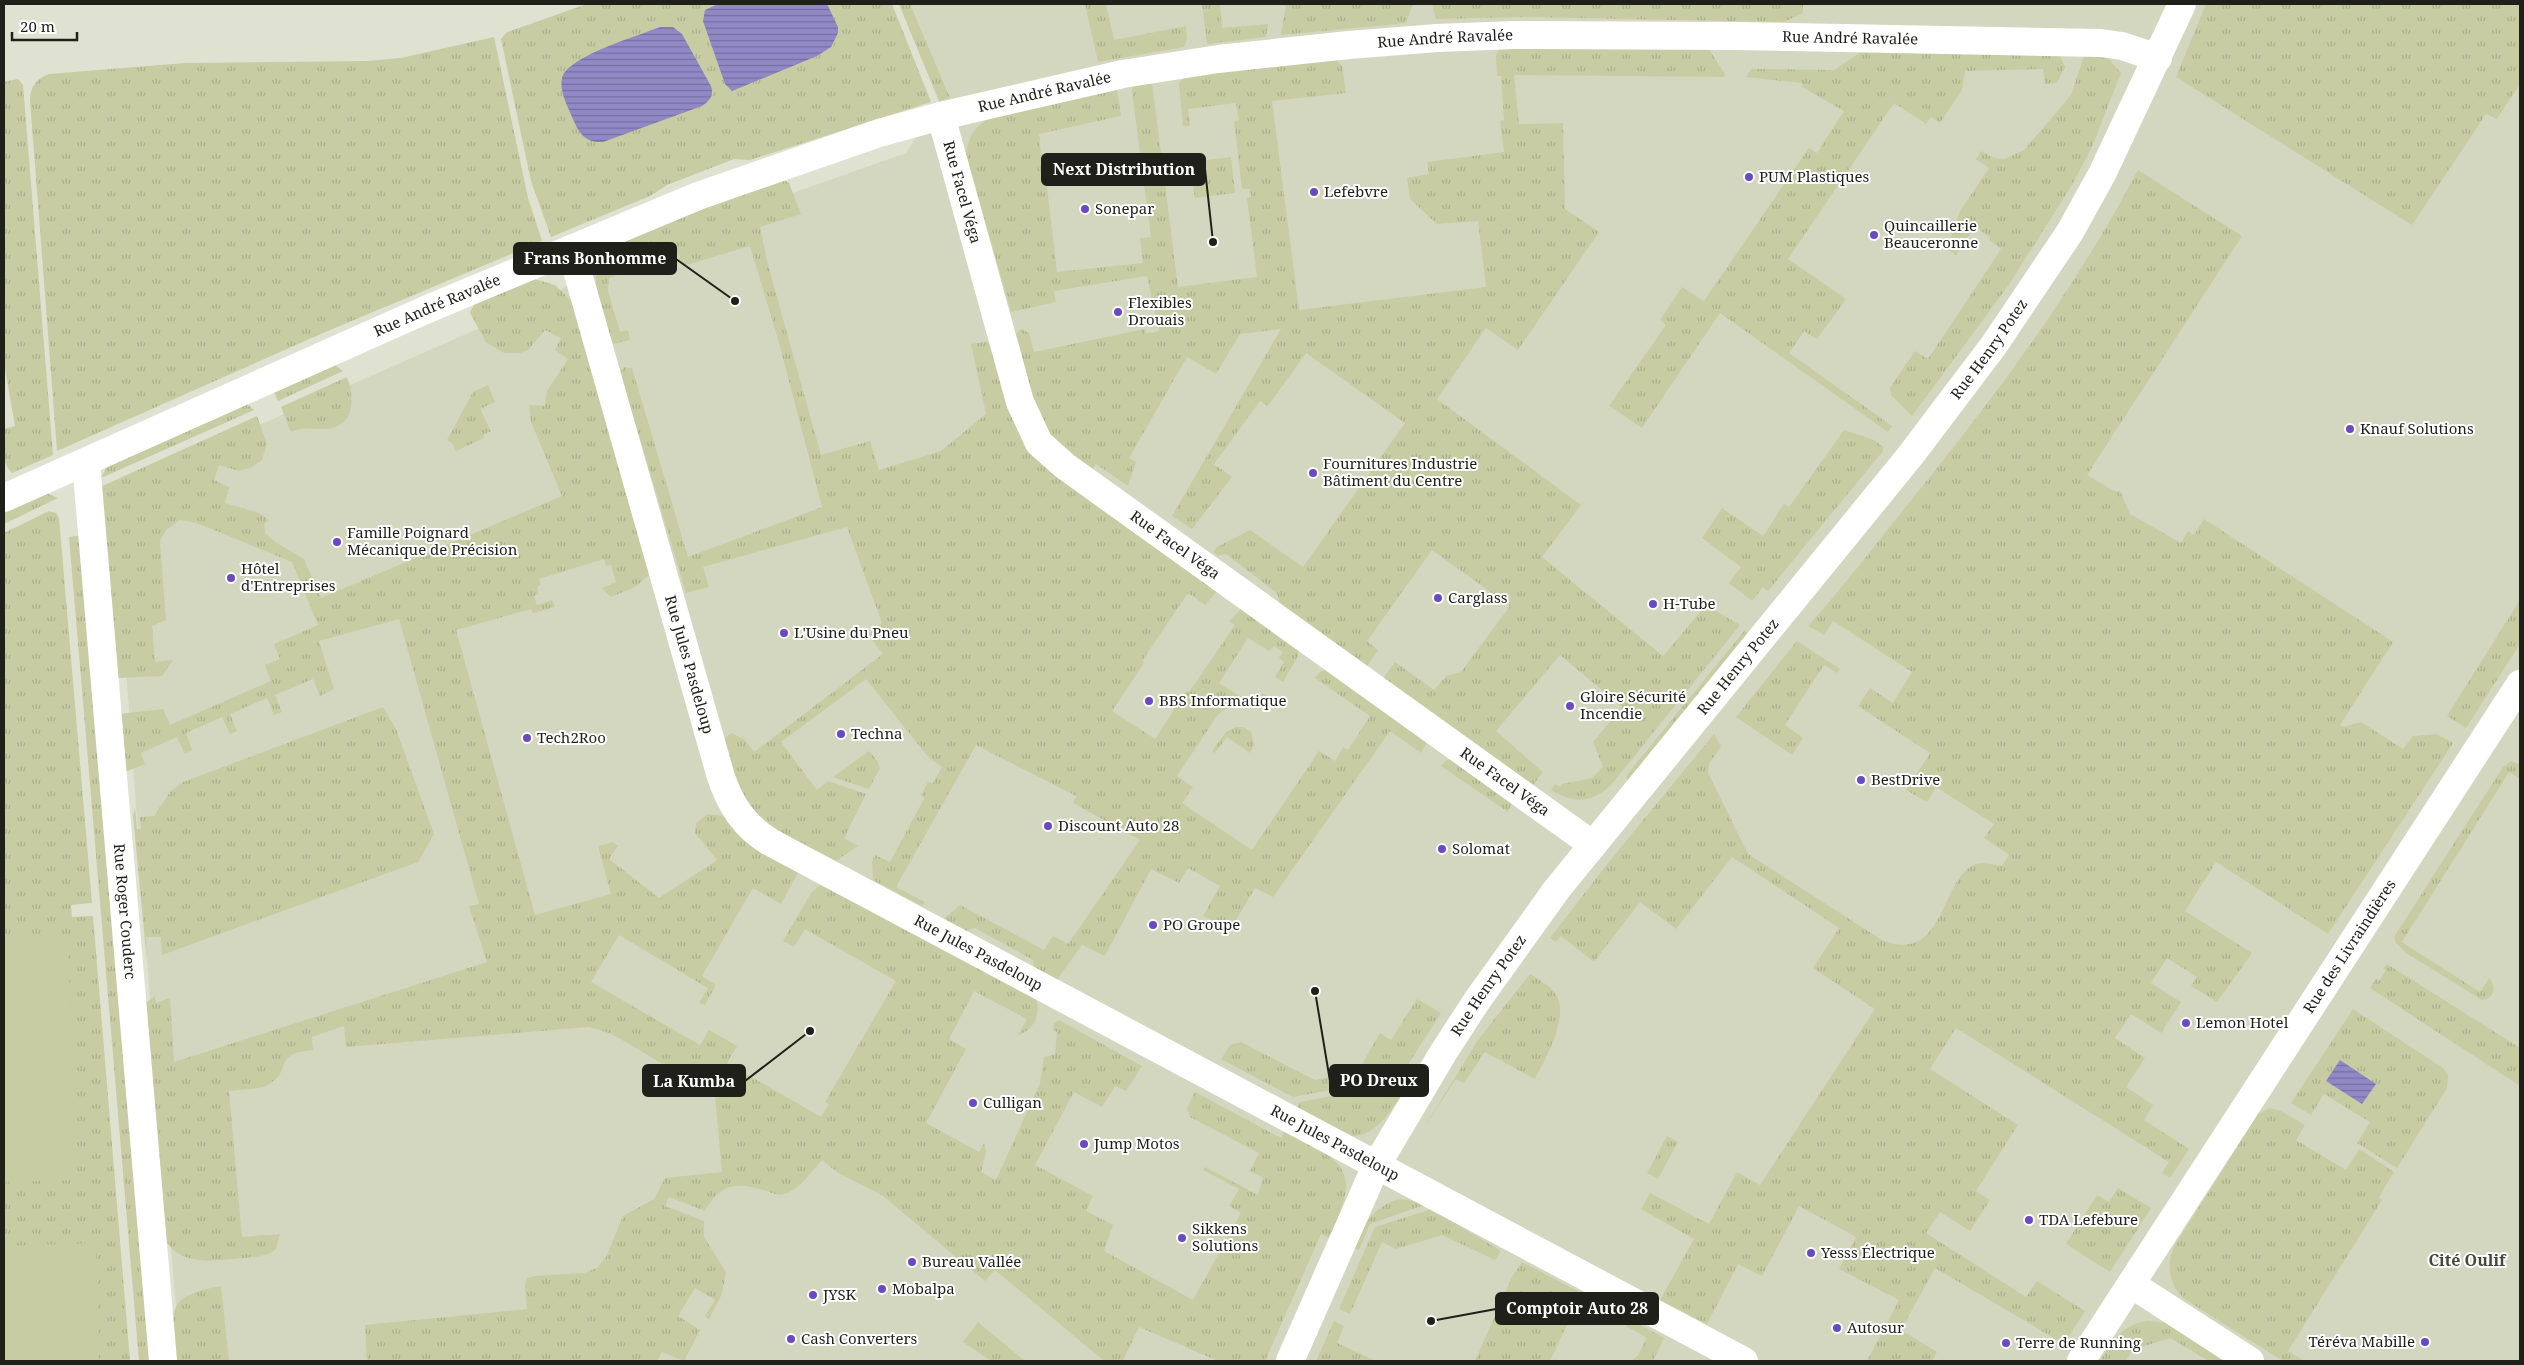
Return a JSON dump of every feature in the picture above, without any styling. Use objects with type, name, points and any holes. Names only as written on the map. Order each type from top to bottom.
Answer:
[{"type":"street","name":"Rue Henry Potez","points":[[1290,1361],[1376,1166],[1443,1053],[1476,1002],[1537,916],[1592,845],[1910,456],[1994,345],[2070,232],[2102,174],[2182,4]]},
{"type":"street","name":"Rue André Ravalée","points":[[4,498],[423,311],[698,196],[776,167],[879,133],[941,116],[1123,74],[1218,59],[1437,38],[1514,35],[1727,36],[2101,43],[2122,46],[2158,58]]},
{"type":"street","name":"Rue Facel Véga","points":[[941,116],[1020,402],[1039,443],[1057,459],[1592,845]]},
{"type":"street","name":"Rue Jules Pasdeloup","points":[[571,249],[721,777],[732,804],[744,822],[770,842],[1744,1361]]},
{"type":"street","name":"Rue Roger Couderc","points":[[86,462],[163,1361]]},
{"type":"street","name":"Rue des Livraindières","points":[[2081,1361],[2520,684]]},
{"type":"street","points":[[2131,1284],[2250,1361]]},
{"type":"shaded area","points":[[718,4],[827,4],[838,27],[838,33],[831,47],[817,56],[732,91],[725,84],[703,21],[705,10]]},
{"type":"shaded area","points":[[899,4],[2520,4],[2520,1361],[181,1361],[156,1082],[113,489],[553,296],[596,262],[906,153],[939,101]]},
{"type":"shaded area","points":[[660,27],[673,27],[682,34],[711,86],[712,95],[709,100],[702,106],[603,142],[592,141],[584,137],[578,129],[563,94],[561,83],[567,70],[577,62],[605,48]]},
{"type":"shaded area","points":[[2340,1060],[2376,1084],[2362,1104],[2326,1081]]},
{"type":"green space","points":[[587,4],[892,4],[931,102],[750,160],[734,159],[667,185],[650,196],[551,237],[531,181],[501,39],[507,32]]},
{"type":"green space","points":[[899,4],[910,4],[950,98],[939,101]]},
{"type":"green space","points":[[1085,4],[1106,4],[1114,40],[1186,26],[1187,39],[1184,47],[1098,62]]},
{"type":"green space","points":[[1202,4],[1220,4],[1222,28],[1268,24],[1266,37],[1207,44]]},
{"type":"green space","points":[[1286,4],[1413,4],[1406,23],[1281,35]]},
{"type":"green space","points":[[1432,4],[1803,4],[1803,13],[1784,22],[1528,17],[1436,19]]},
{"type":"green space","points":[[2206,4],[2520,4],[2520,84],[2497,119],[2486,114],[2412,225],[2176,77]]},
{"type":"green space","points":[[494,37],[528,198],[542,241],[323,333],[57,451],[30,100],[33,87],[41,78],[49,74],[185,63],[368,61],[401,58]]},
{"type":"green space","points":[[1500,48],[1708,48],[1725,74],[1724,77],[1514,75],[1519,124],[1563,123],[1565,209],[1599,232],[1518,350],[1486,328],[1437,399],[1581,505],[1542,557],[1663,656],[1706,605],[1740,625],[1611,785],[1597,796],[1582,800],[1567,797],[1551,790],[1555,784],[1560,787],[1562,784],[1592,778],[1603,767],[1593,742],[1622,707],[1560,655],[1496,731],[1543,772],[1531,788],[1382,680],[1395,662],[1434,690],[1446,676],[1461,672],[1510,606],[1432,550],[1367,641],[1378,650],[1366,668],[1280,605],[1277,593],[1226,554],[1218,556],[1213,552],[1217,547],[1250,530],[1303,567],[1405,423],[1306,353],[1268,406],[1260,401],[1214,464],[1232,477],[1192,529],[1172,516],[1281,329],[1240,334],[1216,374],[1187,357],[1129,458],[1136,462],[1128,486],[1096,464],[1091,471],[1064,452],[1038,420],[1020,358],[1022,354],[1016,334],[1021,329],[1029,333],[1034,352],[1145,329],[1146,334],[1159,331],[1147,276],[1054,291],[1056,302],[1011,312],[966,154],[972,134],[988,119],[1117,90],[1121,116],[1039,134],[1043,173],[1115,164],[1116,171],[1046,179],[1057,272],[1143,263],[1140,238],[1151,237],[1132,92],[1133,85],[1152,82],[1178,287],[1257,277],[1247,198],[1251,197],[1250,189],[1242,189],[1234,121],[1239,120],[1236,103],[1188,109],[1190,126],[1183,126],[1179,84],[1184,77],[1334,57],[1342,66],[1346,93],[1272,101],[1299,310],[1486,287],[1478,221],[1437,224],[1410,199],[1407,178],[1429,174],[1427,162],[1504,152],[1500,121],[1504,120],[1501,76],[1497,76],[1496,55]]},
{"type":"green space","points":[[1864,50],[2059,54],[2065,67],[2057,83],[2045,84],[2043,69],[1965,71],[1962,90],[1940,123],[1931,117],[1926,124],[1894,103],[1788,259],[1846,299],[1817,339],[1804,331],[1789,353],[1892,426],[1888,432],[1720,313],[1642,428],[1609,406],[1666,325],[1660,320],[1682,287],[1704,301],[1809,148],[1817,153],[1844,111],[1802,87],[1802,83],[1746,77],[1751,69],[1834,70]]},
{"type":"green space","points":[[2085,53],[2109,59],[2121,73],[2092,147],[2072,185],[2008,286],[1912,416],[1891,395],[1890,388],[1915,351],[1928,359],[2001,249],[1989,240],[1990,237],[1975,227],[1956,255],[1947,249],[1960,211],[1989,168],[1976,159],[1981,151],[1994,158],[2005,159],[2024,150],[2071,95]]},
{"type":"green space","points":[[18,79],[23,85],[53,455],[12,473],[4,458],[3,447],[4,429],[15,426],[4,363],[4,82]]},
{"type":"green space","points":[[1231,157],[1235,193],[1195,198],[1189,162]]},
{"type":"green space","points":[[2138,170],[2242,236],[2087,475],[2116,492],[2120,491],[2130,514],[2181,543],[2188,531],[2194,535],[2204,519],[2393,642],[2340,725],[2343,727],[2361,722],[2403,749],[2413,736],[2437,734],[2453,743],[2328,934],[2216,862],[2185,911],[2252,953],[2217,1002],[2191,986],[2197,977],[2167,958],[2151,983],[2181,1002],[2161,1033],[2131,1014],[2115,1038],[2145,1058],[2126,1087],[2153,1105],[2144,1120],[2189,1149],[2170,1178],[2162,1173],[2169,1162],[1956,1028],[1930,1069],[2018,1125],[1976,1191],[1990,1200],[1970,1231],[1940,1212],[1926,1233],[2026,1297],[2037,1281],[2085,1311],[2064,1344],[1935,1268],[1901,1330],[1937,1352],[1932,1361],[1867,1361],[1899,1300],[1839,1269],[1856,1237],[1799,1206],[1762,1276],[1738,1264],[1707,1324],[1660,1300],[1694,1239],[1641,1209],[1650,1193],[1709,1224],[1737,1172],[1760,1185],[1875,1009],[1813,968],[1839,928],[1732,857],[1676,929],[1640,902],[1594,962],[1561,936],[1556,942],[1550,938],[1608,863],[1714,734],[1721,746],[1709,764],[1708,773],[1748,854],[1882,940],[1903,945],[1918,941],[1930,931],[1964,872],[1979,863],[2002,866],[2009,855],[1984,838],[1994,824],[1936,787],[1927,802],[1906,790],[1930,753],[1858,706],[1870,688],[1893,703],[1912,672],[1833,621],[1824,635],[1808,626],[1845,583],[1936,469],[2030,345],[2087,259]]},
{"type":"green space","points":[[780,178],[789,183],[801,214],[760,227],[768,265],[821,455],[870,441],[879,470],[941,451],[986,414],[971,344],[993,341],[1011,407],[1220,588],[1205,605],[1188,593],[1142,661],[1144,663],[1112,711],[1155,739],[1186,691],[1189,692],[1235,625],[1229,621],[1244,606],[1299,650],[1298,656],[1283,682],[1275,677],[1284,662],[1279,658],[1283,652],[1274,646],[1269,651],[1248,638],[1219,683],[1254,705],[1262,693],[1271,699],[1266,705],[1260,707],[1232,707],[1224,710],[1217,716],[1177,776],[1193,787],[1182,803],[1252,850],[1319,751],[1335,761],[1343,747],[1348,750],[1370,716],[1315,678],[1320,672],[1328,669],[1427,742],[1421,753],[1390,731],[1273,897],[1255,888],[1230,930],[1203,916],[1220,886],[1188,868],[1179,883],[1151,869],[1105,956],[1082,945],[1056,981],[1035,972],[1033,960],[975,928],[962,932],[941,921],[960,905],[1044,950],[1053,936],[1068,944],[1140,840],[1073,803],[1076,796],[976,745],[896,887],[925,902],[922,906],[873,880],[872,861],[875,855],[890,862],[925,797],[921,795],[928,782],[933,783],[942,767],[929,758],[866,679],[781,742],[817,790],[828,781],[866,794],[844,838],[858,846],[836,861],[781,832],[768,823],[747,802],[732,770],[724,739],[731,733],[744,739],[754,752],[883,654],[868,634],[882,623],[847,527],[703,567],[709,587],[686,593],[620,372],[624,367],[632,368],[688,557],[822,507],[778,339],[750,246],[683,266],[677,253],[609,278],[608,291],[620,332],[628,330],[630,340],[613,344],[600,306],[596,280],[598,267],[603,255],[613,244]]},
{"type":"green space","points":[[534,279],[555,285],[575,304],[652,573],[635,587],[611,597],[602,588],[616,582],[611,565],[606,566],[604,559],[539,579],[541,585],[537,587],[539,594],[534,596],[537,605],[552,600],[555,607],[533,613],[531,609],[456,630],[535,915],[611,894],[598,846],[613,842],[618,846],[609,859],[659,898],[717,860],[695,833],[696,823],[708,814],[723,816],[800,869],[781,904],[753,888],[702,976],[716,985],[705,1005],[699,1003],[708,988],[619,935],[591,982],[700,1045],[709,1030],[737,1046],[727,1063],[821,1117],[829,1104],[825,1102],[896,981],[805,929],[794,947],[783,941],[811,893],[820,885],[1035,996],[1038,1008],[1036,1020],[1029,1029],[1018,1035],[1027,1019],[974,991],[949,1039],[966,1049],[926,1123],[979,1152],[984,1143],[986,1152],[981,1172],[996,1180],[1040,1083],[1044,1057],[1055,1054],[1057,1032],[1053,1030],[1054,1024],[1059,1020],[1142,1066],[1126,1091],[1115,1086],[1102,1107],[1074,1092],[1035,1165],[1093,1196],[1086,1211],[1113,1225],[1104,1251],[1193,1300],[1241,1213],[1229,1206],[1239,1189],[1203,1170],[1205,1167],[1258,1195],[1263,1178],[1250,1171],[1259,1153],[1190,1117],[1187,1108],[1195,1092],[1281,1138],[1285,1131],[1323,1152],[1335,1161],[1343,1171],[1346,1182],[1345,1197],[1329,1238],[1321,1234],[1265,1361],[1218,1361],[1139,1327],[1123,1361],[1104,1361],[995,1270],[985,1281],[883,1196],[837,1172],[822,1160],[795,1189],[785,1194],[780,1195],[747,1186],[731,1187],[717,1194],[705,1211],[669,1197],[665,1206],[704,1221],[704,1237],[726,1272],[722,1294],[709,1319],[705,1316],[715,1300],[695,1288],[678,1316],[700,1330],[684,1361],[662,1352],[657,1361],[367,1361],[365,1325],[527,1309],[525,1285],[527,1278],[584,1273],[597,1268],[606,1257],[623,1216],[654,1199],[665,1178],[722,1172],[715,1095],[612,1034],[589,1027],[346,1047],[344,1026],[312,1037],[313,1050],[300,1052],[287,1058],[281,1072],[271,1083],[256,1089],[229,1091],[242,1237],[280,1234],[276,1249],[269,1254],[256,1257],[211,1261],[190,1258],[180,1254],[165,1239],[146,1003],[155,996],[156,1003],[170,998],[174,1062],[487,962],[469,906],[479,904],[399,619],[319,641],[334,689],[320,696],[313,679],[275,695],[282,712],[274,715],[267,698],[230,714],[237,731],[230,734],[222,717],[186,733],[192,750],[185,754],[177,737],[141,753],[145,764],[125,772],[119,714],[163,709],[170,725],[271,681],[265,665],[280,659],[274,644],[318,625],[292,562],[197,523],[180,520],[166,530],[160,541],[166,620],[152,626],[155,662],[173,660],[162,676],[118,678],[100,487],[257,416],[267,444],[262,460],[252,467],[239,471],[219,465],[214,480],[229,487],[225,503],[259,513],[269,520],[264,524],[265,533],[275,542],[304,559],[321,598],[562,496],[531,422],[529,405],[545,406],[547,391],[568,359],[555,350],[561,338],[545,330],[528,350],[520,353],[504,353],[486,342],[470,313],[476,300]]},
{"type":"green space","points":[[334,364],[343,371],[278,401],[272,388]]},
{"type":"green space","points":[[347,377],[352,402],[343,423],[326,429],[304,429],[291,432],[281,407]]},
{"type":"green space","points":[[488,385],[495,402],[480,409],[491,431],[483,435],[484,438],[456,451],[452,443],[447,440],[473,392]]},
{"type":"green space","points":[[245,402],[254,410],[101,478],[109,462]]},
{"type":"green space","points":[[1844,430],[1874,440],[1883,447],[1883,451],[1768,591],[1763,587],[1752,601],[1729,583],[1741,567],[1702,538],[1722,508],[1763,536],[1784,504],[1789,507]]},
{"type":"green space","points":[[42,494],[58,498],[4,524],[4,510]]},
{"type":"green space","points":[[49,511],[56,513],[59,518],[92,903],[71,905],[72,917],[93,916],[130,1361],[4,1361],[4,533]]},
{"type":"green space","points":[[82,535],[152,1361],[139,1361],[69,537]]},
{"type":"green space","points":[[2520,600],[2520,644],[2466,728],[2447,716]]},
{"type":"green space","points":[[1745,630],[1748,637],[1628,782],[1626,776]]},
{"type":"green space","points":[[1797,641],[1840,669],[1837,673],[1824,665],[1785,725],[1803,738],[1792,755],[1736,717]]},
{"type":"green space","points":[[383,707],[396,729],[434,834],[418,862],[162,955],[161,937],[146,937],[147,963],[133,815],[135,808],[137,829],[141,829],[140,817],[154,816],[170,792],[183,782]]},
{"type":"green space","points":[[1235,727],[1243,727],[1251,732],[1254,744],[1250,753],[1227,737],[1215,753],[1212,751],[1226,732]]},
{"type":"green space","points":[[869,751],[878,762],[880,768],[869,789],[833,777]]},
{"type":"green space","points":[[1457,758],[1514,798],[1508,812],[1441,766],[1447,760]]},
{"type":"green space","points":[[2511,761],[2520,765],[2520,779],[2509,772],[2402,942],[2480,992],[2489,978],[2494,988],[2493,992],[2490,997],[2482,1000],[2406,953],[2396,943],[2394,937],[2503,767]]},
{"type":"green space","points":[[68,937],[76,1180],[4,1182],[4,939]]},
{"type":"green space","points":[[2387,964],[2520,1048],[2520,1086],[2370,988],[2376,979],[2379,981],[2386,970],[2383,969]]},
{"type":"green space","points":[[1530,974],[1547,985],[1555,993],[1559,1002],[1560,1013],[1555,1037],[1535,1079],[1485,1052],[1464,1083],[1456,1079],[1425,1126],[1478,1040]]},
{"type":"green space","points":[[1417,999],[1441,1013],[1400,1077],[1293,1097],[1221,1059],[1230,1045],[1241,1042],[1315,1080],[1358,1071],[1380,1033],[1391,1040]]},
{"type":"green space","points":[[2353,1009],[2443,1068],[2448,1075],[2447,1088],[2397,1168],[2357,1143],[2370,1122],[2324,1094],[2311,1115],[2291,1103]]},
{"type":"green space","points":[[1401,1083],[1407,1086],[1396,1104],[1382,1121],[1364,1134],[1354,1136],[1337,1133],[1295,1110],[1300,1102]]},
{"type":"green space","points":[[2270,1108],[2281,1111],[2305,1125],[2296,1140],[2346,1170],[2359,1149],[2394,1172],[2379,1197],[2382,1200],[2288,1351],[2304,1361],[2283,1361],[2186,1300],[2176,1289],[2170,1275],[2170,1260],[2175,1245],[2258,1114]]},
{"type":"green space","points":[[1667,1136],[1678,1142],[1658,1179],[1647,1173]]},
{"type":"green space","points":[[2118,1188],[2151,1208],[2110,1272],[2066,1244],[2097,1195],[2109,1202]]},
{"type":"green space","points":[[1402,1199],[1427,1204],[1370,1224],[1359,1250],[1353,1247],[1366,1223],[1377,1210],[1384,1205]]},
{"type":"green space","points":[[1432,1209],[1501,1251],[1495,1260],[1442,1235],[1396,1249],[1382,1242],[1350,1314],[1339,1309],[1375,1227]]},
{"type":"green space","points":[[96,1243],[99,1361],[4,1361],[4,1246]]},
{"type":"green space","points":[[1522,1262],[1610,1308],[1604,1314],[1578,1301],[1550,1361],[1475,1361],[1512,1277]]},
{"type":"green space","points":[[221,1286],[229,1361],[176,1361],[173,1330],[175,1309],[180,1301],[189,1295]]},
{"type":"green space","points":[[1631,1320],[1664,1338],[1653,1361],[1631,1361],[1638,1355],[1647,1338],[1626,1326]]},
{"type":"green space","points":[[1334,1321],[1344,1326],[1337,1343],[1376,1361],[1316,1361]]},
{"type":"green space","points":[[2147,1321],[2168,1323],[2229,1361],[2209,1361],[2170,1338],[2132,1350],[2126,1361],[2100,1361],[2119,1335],[2131,1326]]},
{"type":"green space","points":[[978,1322],[1025,1361],[991,1361],[963,1342]]},
{"type":"place","name":"PUM Plastiques","points":[[1749,177]]},
{"type":"place","name":"Lefebvre","points":[[1314,192]]},
{"type":"place","name":"Sonepar","points":[[1085,209]]},
{"type":"place","name":"Quincaillerie Beauceronne","points":[[1874,235]]},
{"type":"place","name":"Next Distribution","points":[[1213,242]]},
{"type":"place","name":"Frans Bonhomme","points":[[735,301]]},
{"type":"place","name":"Flexibles Drouais","points":[[1118,312]]},
{"type":"place","name":"Knauf Solutions","points":[[2350,429]]},
{"type":"place","name":"Fournitures Industrie Bâtiment du Centre","points":[[1313,473]]},
{"type":"place","name":"Famille Poignard Mécanique de Précision","points":[[337,542]]},
{"type":"place","name":"Hôtel d'Entreprises","points":[[231,578]]},
{"type":"place","name":"Carglass","points":[[1438,598]]},
{"type":"place","name":"H-Tube","points":[[1653,604]]},
{"type":"place","name":"L'Usine du Pneu","points":[[784,633]]},
{"type":"place","name":"BBS Informatique","points":[[1149,701]]},
{"type":"place","name":"Gloire Sécurité Incendie","points":[[1570,706]]},
{"type":"place","name":"Techna","points":[[841,734]]},
{"type":"place","name":"Tech2Roo","points":[[527,738]]},
{"type":"place","name":"BestDrive","points":[[1861,780]]},
{"type":"place","name":"Discount Auto 28","points":[[1048,826]]},
{"type":"place","name":"Solomat","points":[[1442,849]]},
{"type":"place","name":"PO Groupe","points":[[1153,925]]},
{"type":"place","name":"PO Dreux","points":[[1315,991]]},
{"type":"place","name":"Lemon Hotel","points":[[2186,1023]]},
{"type":"place","name":"La Kumba","points":[[810,1031]]},
{"type":"place","name":"Culligan","points":[[973,1103]]},
{"type":"place","name":"Jump Motos","points":[[1084,1144]]},
{"type":"place","name":"TDA Lefebure","points":[[2029,1220]]},
{"type":"place","name":"Sikkens Solutions","points":[[1182,1238]]},
{"type":"place","name":"Yesss Électrique","points":[[1811,1253]]},
{"type":"place","name":"Bureau Vallée","points":[[912,1262]]},
{"type":"place","name":"Mobalpa","points":[[882,1289]]},
{"type":"place","name":"JYSK","points":[[813,1295]]},
{"type":"place","name":"Comptoir Auto 28","points":[[1431,1321]]},
{"type":"place","name":"Autosur","points":[[1837,1328]]},
{"type":"place","name":"Cash Converters","points":[[791,1339]]},
{"type":"place","name":"Téréva Mabille","points":[[2425,1342]]},
{"type":"place","name":"Terre de Running","points":[[2006,1343]]},
{"type":"district","name":"Cité Oulif","points":[[2467,1260]]}]
